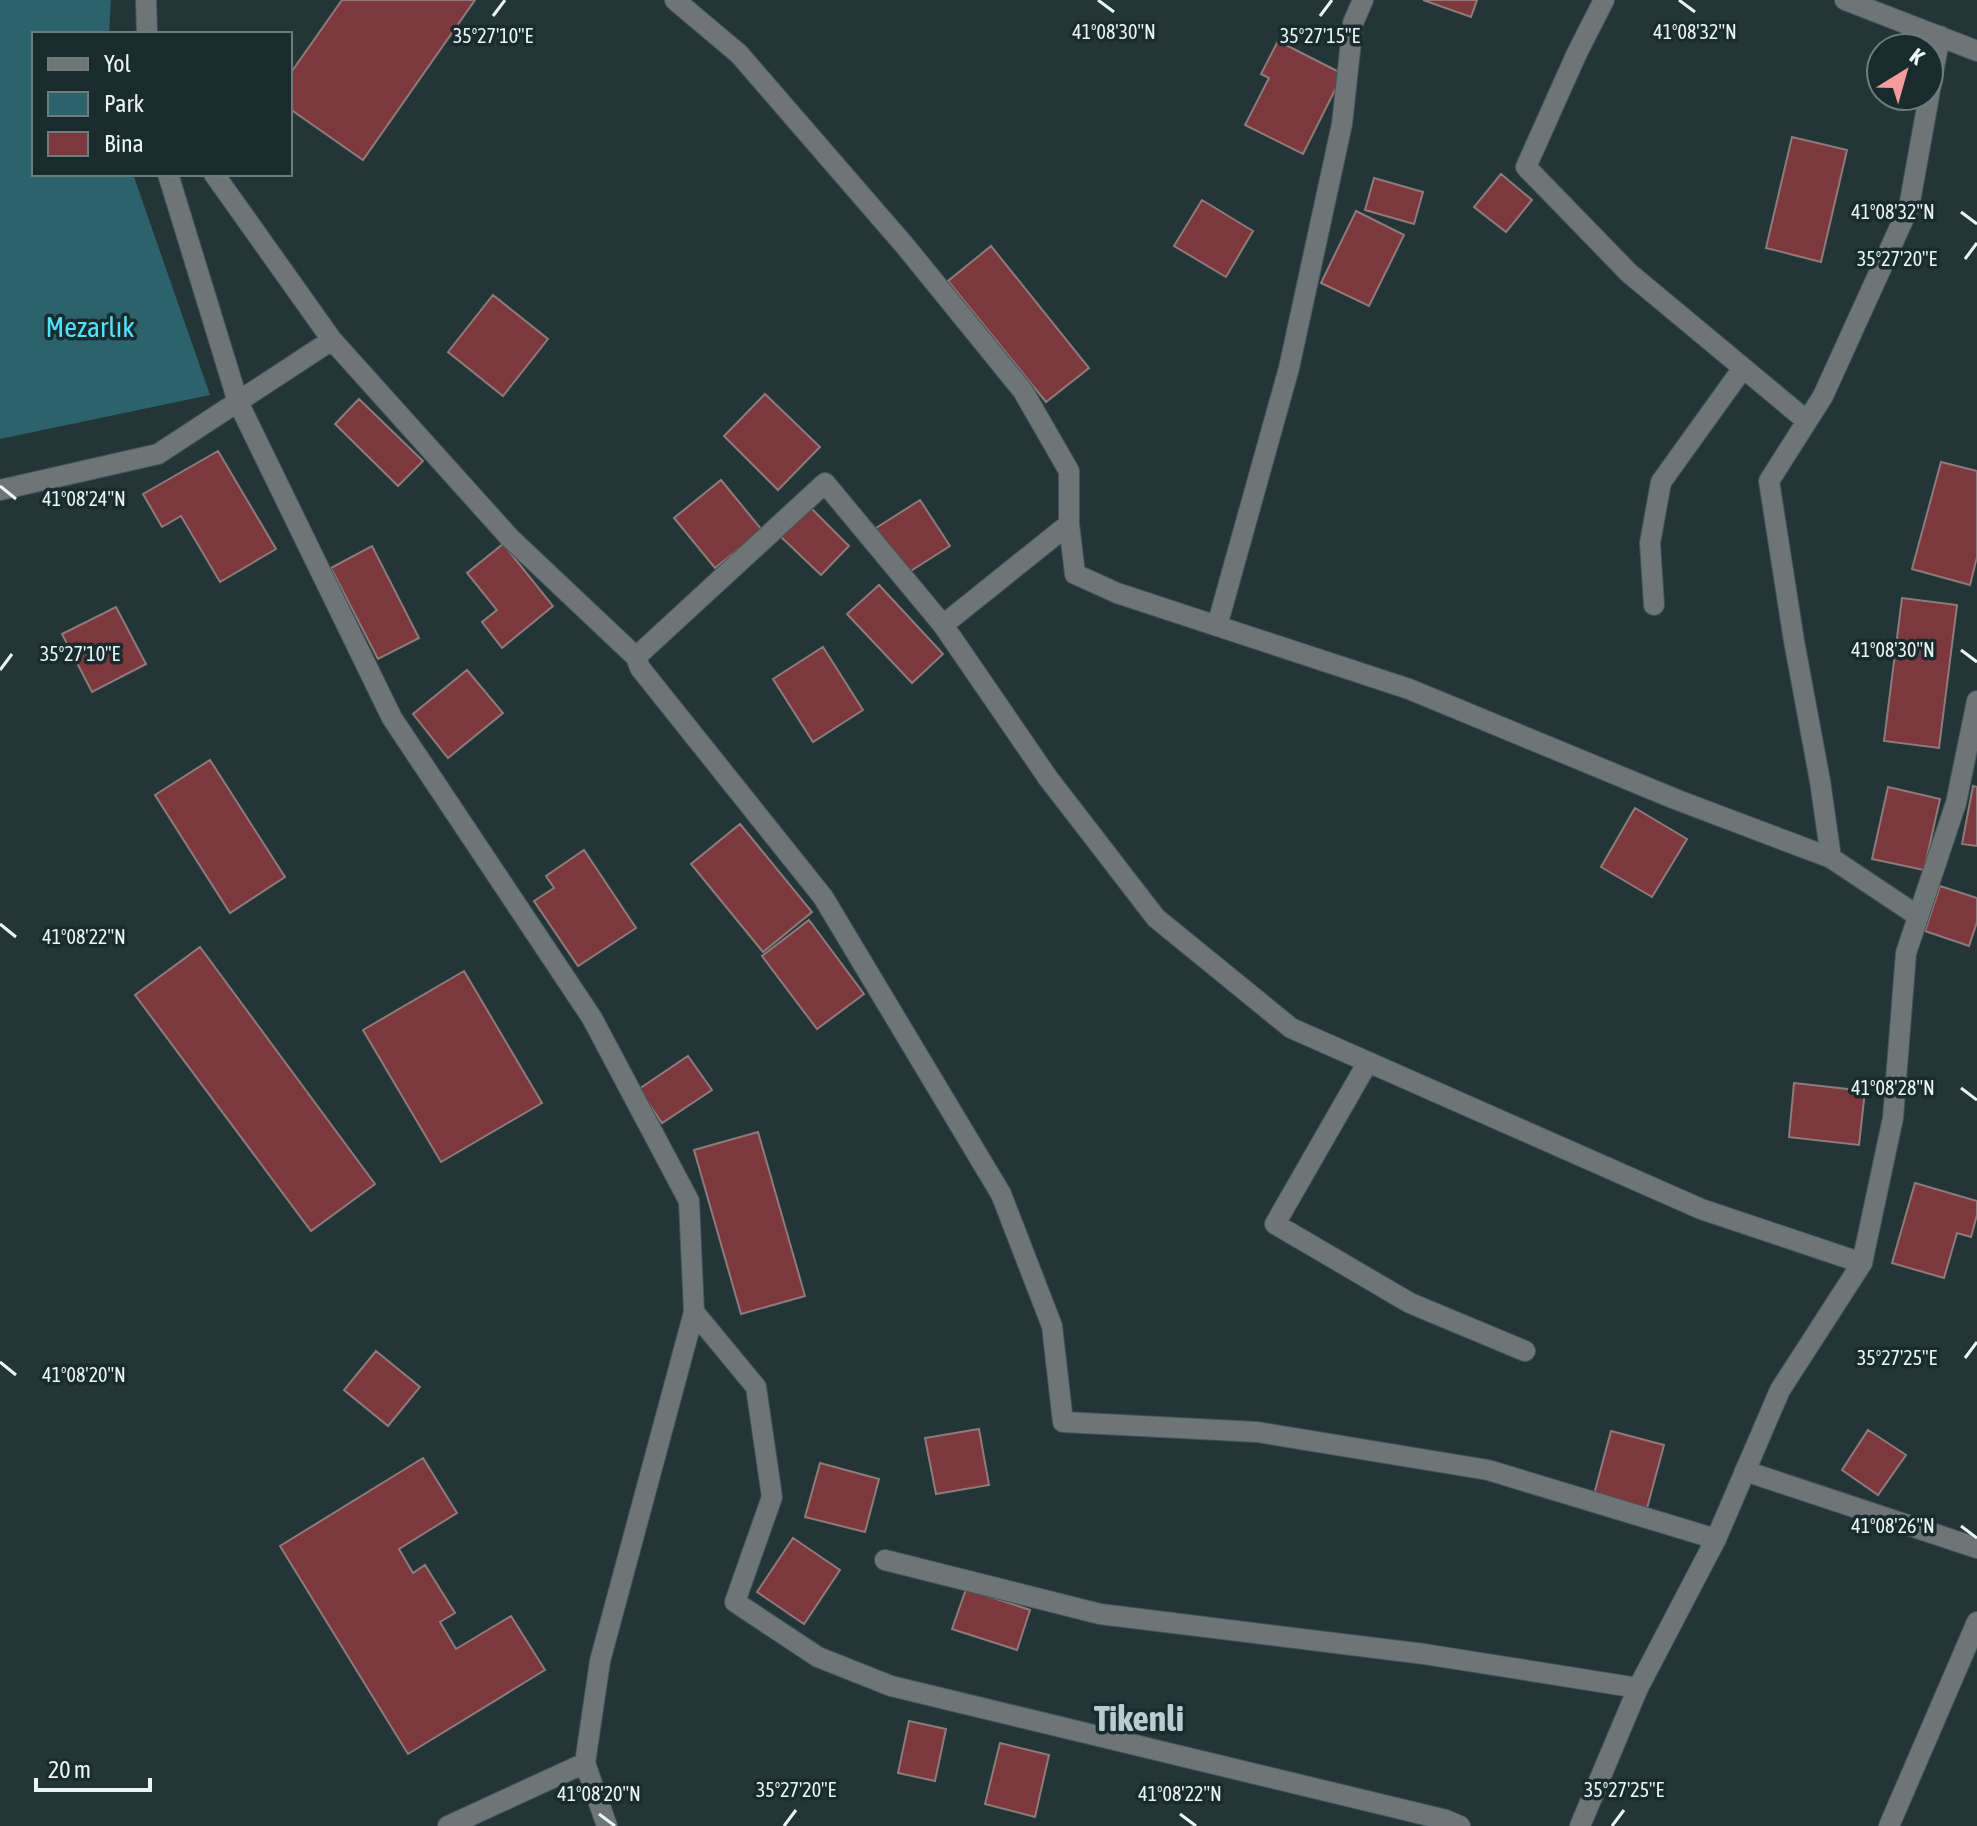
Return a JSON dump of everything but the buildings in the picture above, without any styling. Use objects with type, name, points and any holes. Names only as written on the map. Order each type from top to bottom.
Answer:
[{"type":"street","points":[[146,0],[147,32]]},
{"type":"street","points":[[675,0],[739,54],[906,247],[1023,391],[1069,471],[1069,524],[1075,574],[1117,593],[1409,689],[1675,799],[1831,858],[1918,916]]},
{"type":"street","points":[[1217,626],[1289,368],[1342,124],[1353,23],[1363,0]]},
{"type":"street","points":[[1604,0],[1526,167],[1629,273],[1807,421]]},
{"type":"street","points":[[1858,2],[1930,32]]},
{"type":"street","points":[[1945,38],[1977,51]]},
{"type":"street","points":[[1831,858],[1769,481],[1823,396],[1909,207],[1926,112]]},
{"type":"street","points":[[169,176],[238,402],[392,718],[592,1018],[689,1201],[694,1312],[600,1661],[585,1763],[607,1826]]},
{"type":"street","points":[[215,176],[332,340],[510,538],[636,657],[640,668],[823,897],[1001,1194],[1052,1326],[1063,1422],[1257,1432],[1488,1470],[1716,1539]]},
{"type":"street","points":[[0,490],[158,454],[332,340]]},
{"type":"street","points":[[1654,605],[1650,543],[1661,482],[1743,368]]},
{"type":"street","points":[[636,657],[825,483],[943,625],[1048,778],[1156,918],[1291,1028],[1701,1209],[1862,1263]]},
{"type":"street","points":[[943,625],[1069,524]]},
{"type":"street","points":[[1580,1826],[1638,1688],[1716,1539],[1780,1390],[1862,1263],[1893,1118],[1906,953],[1956,803],[1977,701]]},
{"type":"street","points":[[1368,1062],[1275,1224],[1410,1303],[1525,1351]]},
{"type":"street","points":[[694,1312],[756,1387],[772,1497],[735,1602],[818,1657],[891,1686],[1446,1820],[1460,1826]]},
{"type":"street","points":[[1745,1471],[1977,1548]]},
{"type":"street","points":[[885,1560],[1100,1614],[1424,1654],[1638,1688]]},
{"type":"street","points":[[1889,1826],[1977,1622]]},
{"type":"street","points":[[448,1826],[585,1763]]},
{"type":"green space","name":"Mezarlık","points":[[0,0],[111,0],[109,32],[32,32],[32,176],[134,176],[210,395],[0,439]]},
{"type":"district","name":"Tikenli","points":[[1139,1718]]}]
